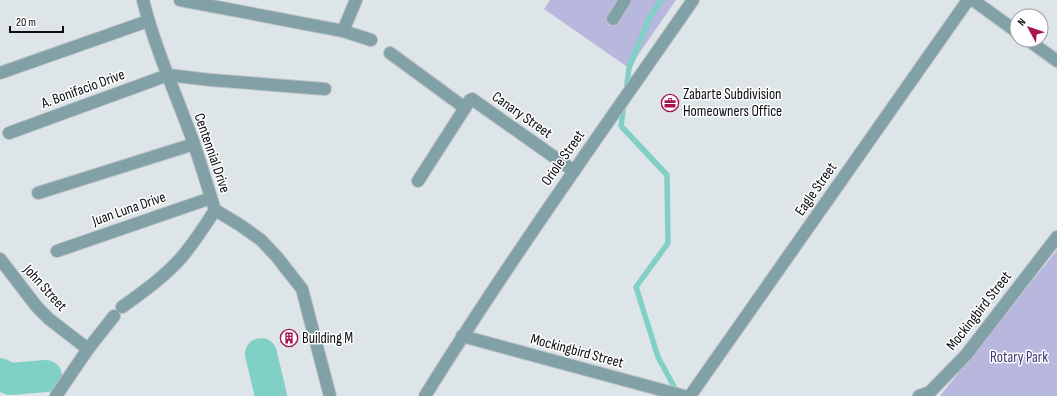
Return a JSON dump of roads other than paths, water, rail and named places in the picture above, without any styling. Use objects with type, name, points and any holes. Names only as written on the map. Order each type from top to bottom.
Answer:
[{"type":"street","name":"Centennial Drive","points":[[56,396],[88,349],[118,312],[167,272],[181,258],[199,235],[215,210],[194,144],[148,21],[143,0]]},
{"type":"street","points":[[180,0],[343,31],[371,40]]},
{"type":"street","points":[[343,31],[356,0]]},
{"type":"street","points":[[613,19],[625,0]]},
{"type":"street","name":"Oriole Street","points":[[425,396],[462,336],[693,0]]},
{"type":"street","name":"Eagle Street","points":[[690,396],[968,0]]},
{"type":"street","points":[[972,0],[1009,26]]},
{"type":"street","points":[[0,72],[148,21]]},
{"type":"street","points":[[1039,48],[1057,61]]},
{"type":"street","points":[[390,52],[465,108],[418,181]]},
{"type":"street","points":[[168,76],[325,89]]},
{"type":"street","name":"A. Bonifacio Drive","points":[[9,134],[168,76]]},
{"type":"street","name":"Canary Street","points":[[465,108],[470,100],[474,100],[574,171]]},
{"type":"street","points":[[38,193],[194,144]]},
{"type":"street","name":"Juan Luna Drive","points":[[57,250],[211,198]]},
{"type":"street","points":[[215,210],[261,240],[277,257],[302,289],[330,396]]},
{"type":"street","name":"Mockingbird Street","points":[[920,396],[930,392],[966,356],[1057,237]]},
{"type":"street","name":"John Street","points":[[0,259],[36,307],[88,349]]},
{"type":"street","name":"Mockingbird Street","points":[[462,336],[684,396]]},
{"type":"waterway","points":[[626,92],[629,68],[649,19],[661,0]]},
{"type":"waterway","points":[[624,104],[621,126],[667,175],[668,243],[636,287],[658,357],[677,392]]},
{"type":"waterway","points":[[261,354],[271,396]]},
{"type":"waterway","points":[[0,374],[10,379],[46,376]]},
{"type":"place","name":"Zabarte Subdivision Homeowners Office","points":[[670,103]]},
{"type":"place","name":"Building M","points":[[289,338]]},
{"type":"park label","name":"Rotary Park","points":[[1019,357]]}]
